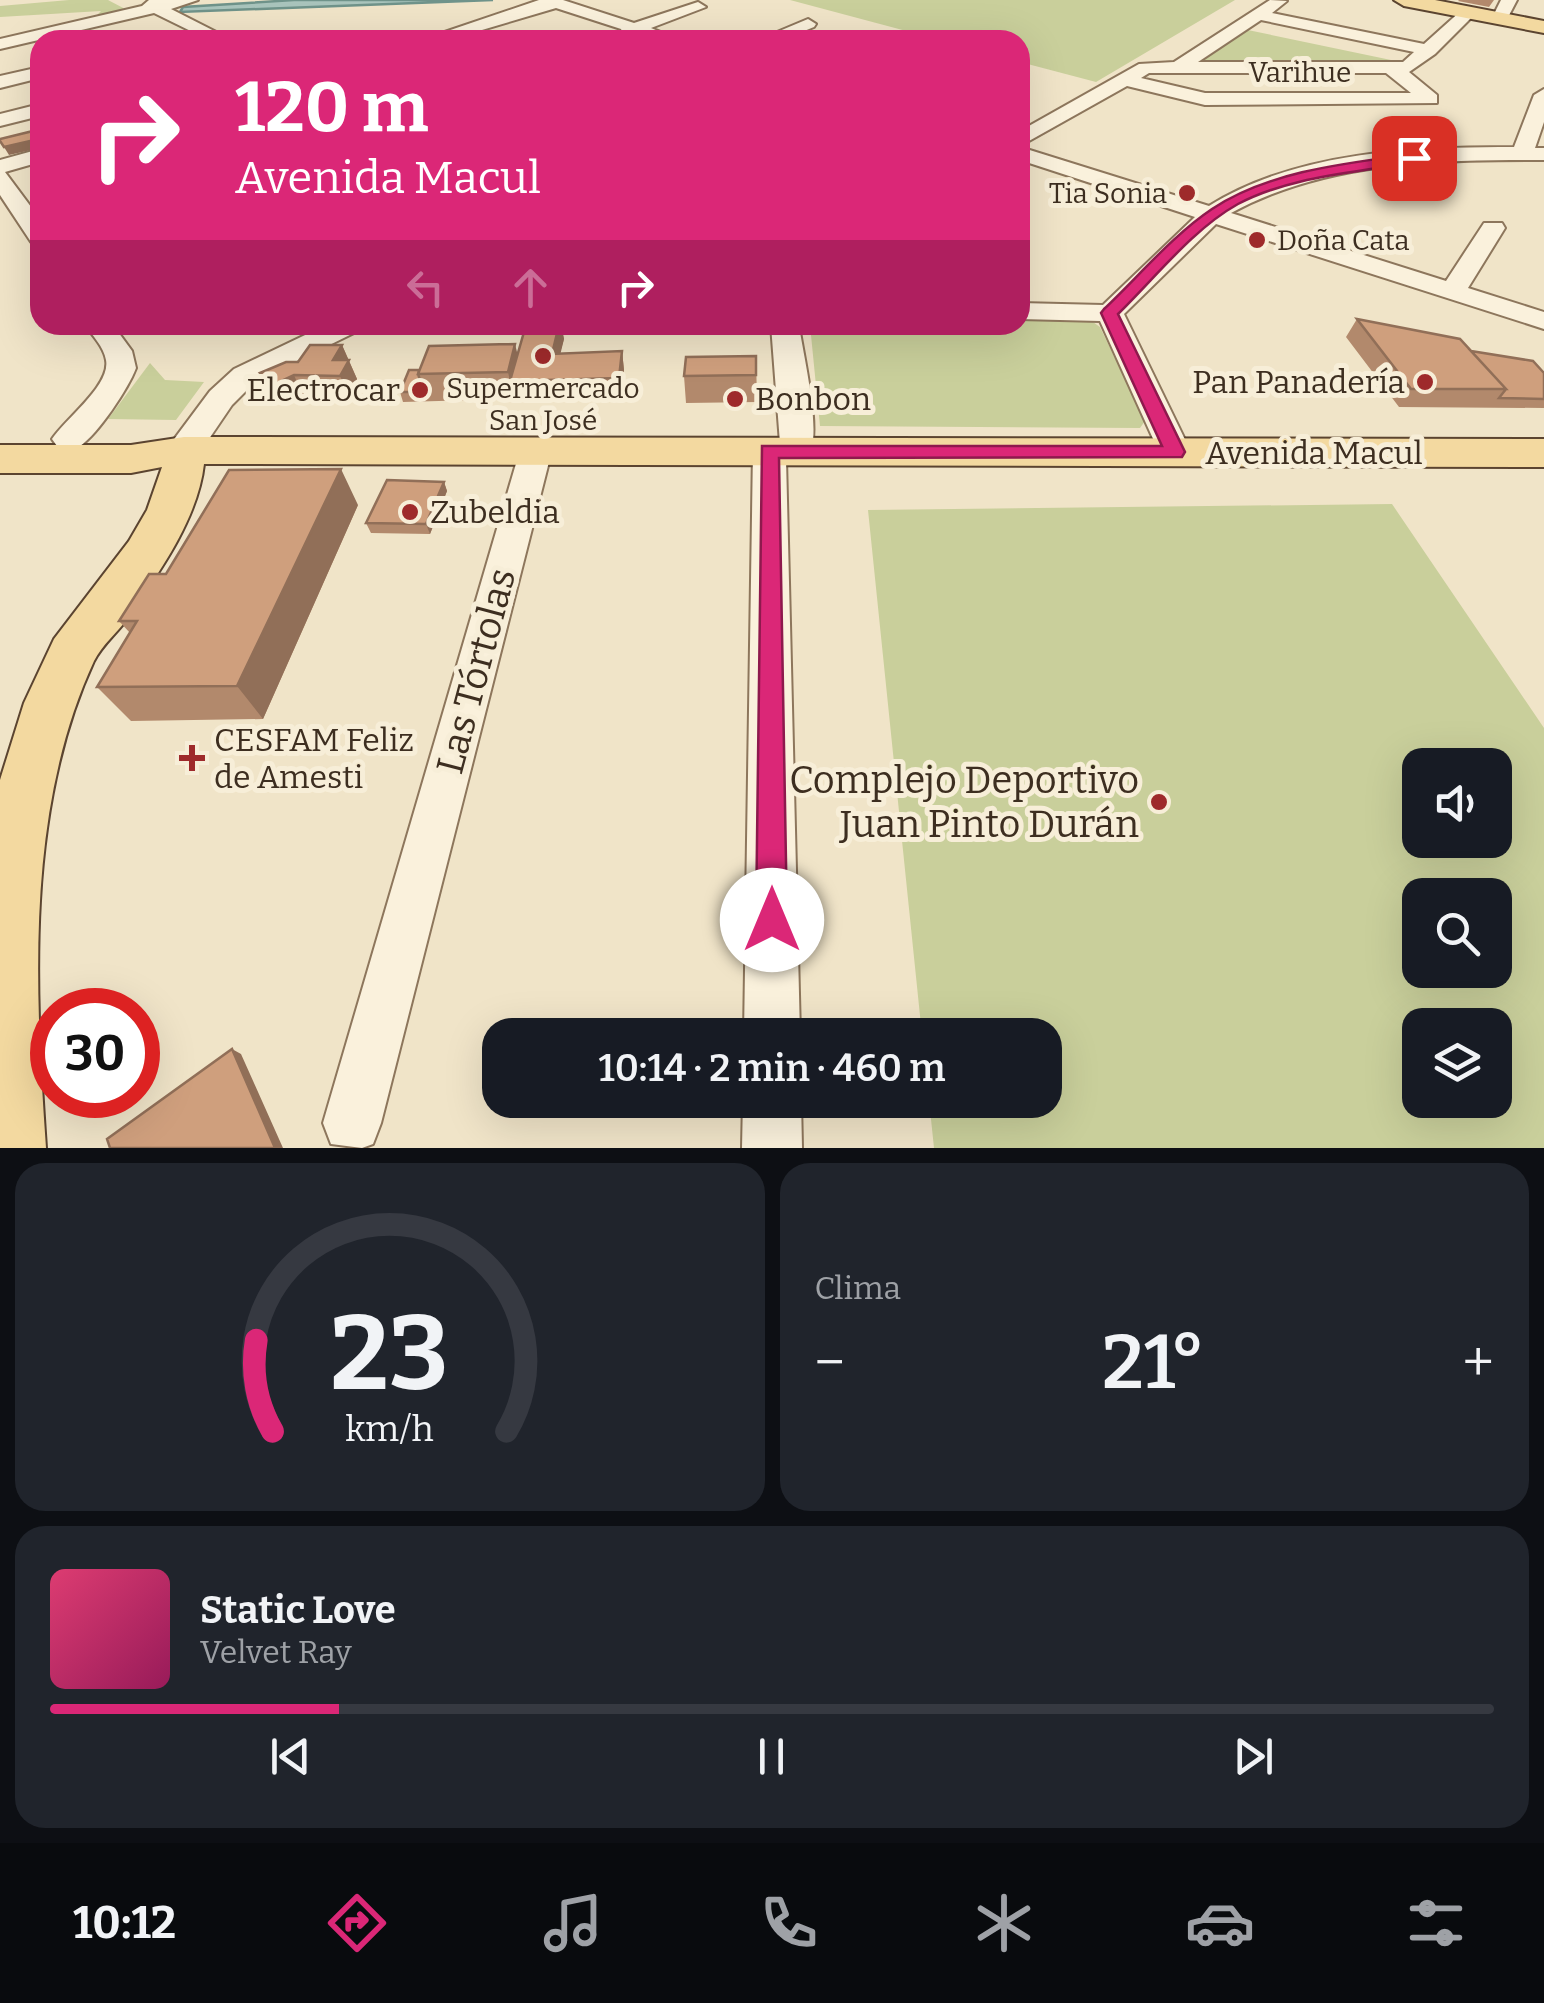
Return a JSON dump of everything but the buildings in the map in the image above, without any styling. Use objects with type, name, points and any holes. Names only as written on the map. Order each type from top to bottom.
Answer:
[{"type":"main road","points":[[1406,0],[1469,12],[1504,9],[1544,27]]},
{"type":"main road","name":"Avenida Macul","points":[[0,439],[145,441],[184,450]]},
{"type":"main road","points":[[8,1148],[0,983],[10,855],[33,752],[76,646],[111,604],[175,497],[183,474],[184,450]]},
{"type":"main road","name":"Avenida Macul","points":[[0,459],[131,459],[184,450],[1544,453]]},
{"type":"street","points":[[138,0],[202,30]]},
{"type":"street","points":[[61,30],[190,0]]},
{"type":"street","points":[[461,30],[549,1],[640,30]]},
{"type":"street","points":[[1179,67],[1258,15],[1286,2]]},
{"type":"street","points":[[628,30],[698,7]]},
{"type":"street","points":[[1030,134],[1144,68],[1413,65],[1430,50],[1438,32],[1469,12]]},
{"type":"street","points":[[1258,15],[1430,50]]},
{"type":"street","points":[[793,30],[808,24]]},
{"type":"street","points":[[0,44],[30,37]]},
{"type":"street","name":"Varihue","points":[[1122,79],[1200,98],[1430,99],[1392,68]]},
{"type":"street","points":[[0,82],[30,74]]},
{"type":"street","points":[[1030,310],[1110,313],[1212,215],[1262,189],[1330,169],[1414,158],[1533,154],[1544,95]]},
{"type":"street","points":[[0,120],[30,112]]},
{"type":"street","points":[[1030,156],[1544,321]]},
{"type":"street","points":[[0,166],[30,158]]},
{"type":"street","points":[[0,178],[30,219]]},
{"type":"street","points":[[1452,292],[1493,228]]},
{"type":"street","points":[[1110,313],[1175,452]]},
{"type":"street","points":[[68,439],[120,375],[121,357],[106,335]]},
{"type":"street","points":[[184,450],[221,398],[245,375],[327,335]]},
{"type":"street","points":[[772,1018],[782,451],[796,412],[786,335]]},
{"type":"street","name":"Las Tórtolas","points":[[352,1123],[536,450]]},
{"type":"street","points":[[772,1118],[772,1148]]},
{"type":"green space","points":[[108,0],[127,10],[94,18],[101,11],[0,17],[0,6]]},
{"type":"green space","points":[[790,0],[1235,0],[1096,82],[1030,65],[1030,30],[902,30]]},
{"type":"green space","points":[[1243,29],[1391,60],[1398,65],[1189,64]]},
{"type":"green space","points":[[1030,319],[1090,320],[1100,327],[1145,421],[1140,428],[820,426],[811,335],[1030,335]]},
{"type":"green space","points":[[150,363],[165,380],[204,382],[176,420],[108,419]]},
{"type":"green space","name":"Complejo Deportivo Juan Pinto Durán","points":[[1392,504],[1544,728],[1544,1148],[934,1148],[931,1118],[1062,1118],[1062,1018],[920,1018],[868,510]]},
{"type":"water","points":[[294,0],[493,0],[180,12],[183,7]]},
{"type":"place","name":"Tia Sonia","points":[[1187,193]]},
{"type":"place","name":"Doña Cata","points":[[1257,240]]},
{"type":"place","name":"Supermercado San José","points":[[543,356]]},
{"type":"place","name":"Pan Panadería","points":[[1425,382]]},
{"type":"place","name":"Electrocar","points":[[420,390]]},
{"type":"place","name":"Bonbon","points":[[735,399]]},
{"type":"place","name":"Zubeldia","points":[[410,512]]},
{"type":"place","name":"CESFAM Feliz de Amesti","points":[[192,758]]},
{"type":"place","name":"Complejo Deportivo Juan Pinto Durán","points":[[1159,802]]},
{"type":"route","points":[[772,920],[769,451],[1175,452],[1110,313],[1212,215],[1236,200],[1330,169],[1414,158]]}]
